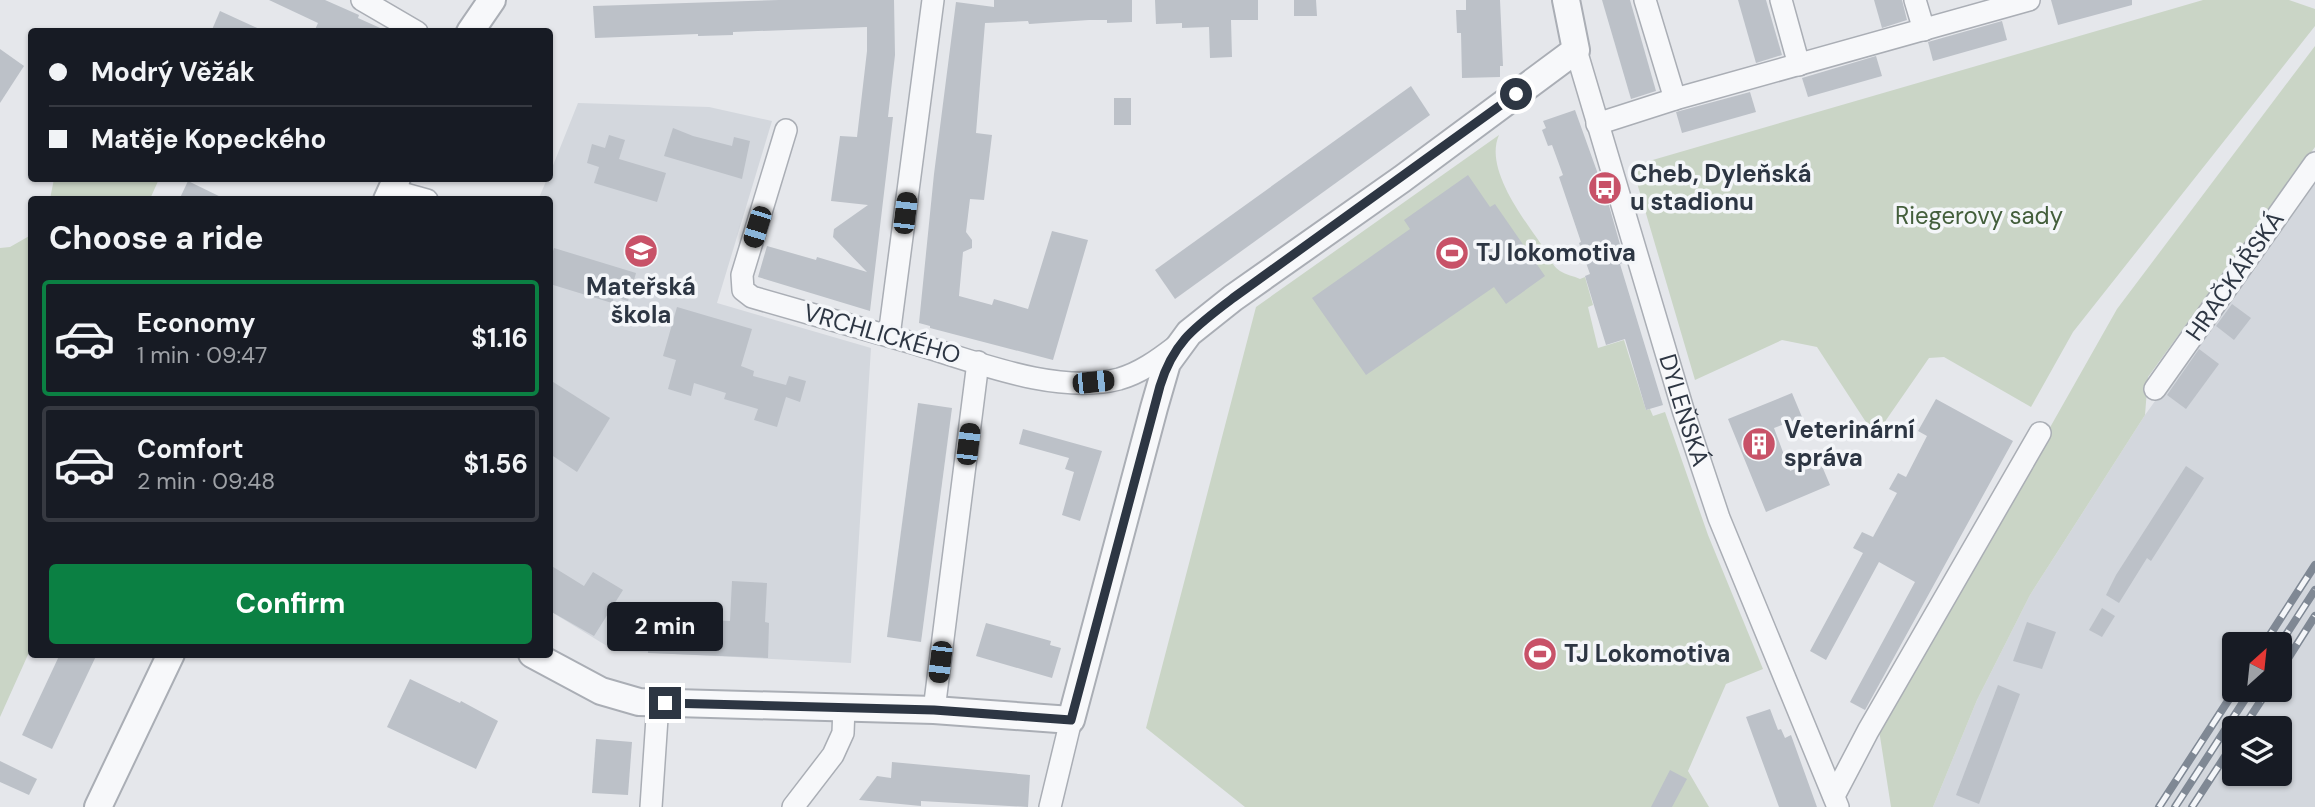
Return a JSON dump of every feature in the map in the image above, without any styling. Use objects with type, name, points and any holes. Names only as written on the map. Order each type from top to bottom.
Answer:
[{"type":"street","points":[[362,0],[410,28]]},
{"type":"street","points":[[473,28],[492,0]]},
{"type":"street","points":[[889,336],[933,0]]},
{"type":"street","name":"DYLEŇSKÁ","points":[[1566,0],[1576,50],[1597,124],[1680,400],[1719,518],[1836,801]]},
{"type":"street","points":[[1645,0],[1675,99]]},
{"type":"street","points":[[1781,0],[1799,65]]},
{"type":"street","points":[[1915,0],[1924,30]]},
{"type":"street","points":[[1597,124],[1675,99],[2029,0]]},
{"type":"street","points":[[1050,807],[1160,386],[1167,363],[1179,344],[1233,298],[1576,50]]},
{"type":"street","name":"VRCHLICKÉHO","points":[[786,130],[742,275],[743,290],[752,297],[1036,378],[1069,382],[1119,379],[1140,371],[1179,344]]},
{"type":"street","name":"HRAČKÁŘSKÁ","points":[[2155,389],[2315,163]]},
{"type":"street","points":[[392,189],[414,196]]},
{"type":"street","points":[[934,710],[978,362]]},
{"type":"street","points":[[1836,801],[1868,732],[2040,433]]},
{"type":"street","points":[[98,807],[169,658]]},
{"type":"street","points":[[539,658],[601,691],[639,702],[934,710],[1071,720]]},
{"type":"street","points":[[652,807],[658,703]]},
{"type":"street","points":[[793,807],[833,755],[843,733],[844,707]]},
{"type":"shaded area","points":[[578,103],[709,107],[772,121],[717,303],[871,348],[851,663],[615,651],[553,613],[553,196],[540,196],[546,182],[553,182],[553,166]]},
{"type":"shaded area","points":[[2315,178],[2315,807],[1933,807],[1977,700],[2030,595],[2145,415]]},
{"type":"green space","name":"Riegerovy sady","points":[[2203,0],[2289,0],[2315,9],[2315,26],[2073,332],[2031,407],[1944,357],[1929,358],[1875,436],[1817,347],[1782,340],[1695,380],[1632,166]]},
{"type":"green space","points":[[2315,46],[2315,147],[2148,377],[2145,415],[2030,595],[1977,700],[1933,807],[1891,807],[1879,730],[2117,309]]},
{"type":"green space","points":[[1499,135],[1497,162],[1501,177],[1516,207],[1557,269],[1580,279],[1585,277],[1593,305],[1588,307],[1598,348],[1624,340],[1646,410],[1650,409],[1653,416],[1665,412],[1708,535],[1763,669],[1726,684],[1688,771],[1709,807],[1245,807],[1146,728],[1256,307]]},
{"type":"green space","points":[[53,182],[158,182],[151,196],[51,196]]},
{"type":"green space","points":[[28,237],[28,655],[0,717],[0,248],[10,247]]},
{"type":"building","points":[[269,0],[325,0],[380,28],[316,28],[318,23]]},
{"type":"building","points":[[779,0],[894,0],[895,55],[888,117],[893,117],[870,311],[758,277],[767,246],[867,272],[833,237],[834,229],[868,205],[831,201],[840,136],[857,137],[867,51],[867,27],[733,32],[733,35],[595,38],[593,6]]},
{"type":"building","points":[[994,0],[1132,0],[1132,22],[1107,23],[1107,20],[1089,20],[1029,24],[1028,21],[985,23],[976,133],[992,135],[984,200],[970,199],[966,232],[972,240],[972,248],[963,252],[959,296],[992,305],[994,299],[1028,309],[1052,231],[1088,240],[1053,360],[919,323],[934,174],[956,2],[994,7]]},
{"type":"building","points":[[1155,0],[1258,0],[1258,20],[1231,20],[1232,57],[1210,58],[1209,27],[1182,28],[1182,23],[1156,24]]},
{"type":"building","points":[[1294,0],[1316,0],[1317,16],[1294,16]]},
{"type":"building","points":[[1466,0],[1500,0],[1503,66],[1500,66],[1500,77],[1462,78],[1461,33],[1457,33],[1456,10],[1466,10]]},
{"type":"building","points":[[1602,0],[1630,0],[1656,91],[1631,99]]},
{"type":"building","points":[[1738,0],[1766,0],[1782,55],[1756,63]]},
{"type":"building","points":[[1874,0],[1902,0],[1907,20],[1882,28]]},
{"type":"building","points":[[2051,0],[2132,0],[2132,5],[2058,25]]},
{"type":"building","points":[[220,11],[257,28],[213,28]]},
{"type":"building","points":[[2002,21],[2007,40],[1933,61],[1928,42]]},
{"type":"building","points":[[0,49],[24,66],[0,103]]},
{"type":"building","points":[[1876,56],[1882,76],[1808,97],[1802,78]]},
{"type":"building","points":[[1411,86],[1430,115],[1175,299],[1155,270]]},
{"type":"building","points":[[1750,92],[1756,112],[1682,133],[1676,112]]},
{"type":"building","points":[[1114,98],[1131,98],[1131,125],[1114,125]]},
{"type":"building","points":[[1575,110],[1608,202],[1625,262],[1620,264],[1663,405],[1646,410],[1625,339],[1606,345],[1585,276],[1590,274],[1559,177],[1563,175],[1552,145],[1548,146],[1542,130],[1546,128],[1543,121]]},
{"type":"building","points":[[673,128],[732,146],[734,137],[750,141],[742,179],[664,156]]},
{"type":"building","points":[[609,135],[625,140],[619,159],[666,173],[657,202],[594,183],[599,167],[587,163],[592,144],[605,148]]},
{"type":"building","name":"TJ lokomotiva","points":[[1468,175],[1490,207],[1495,204],[1545,276],[1506,304],[1494,287],[1366,375],[1312,298],[1410,229],[1404,220]]},
{"type":"building","points":[[188,182],[190,182],[219,196],[181,196]]},
{"type":"building","points":[[554,248],[636,273],[628,301],[614,297],[612,303],[553,285]]},
{"type":"building","points":[[2232,304],[2251,318],[2234,340],[2216,326]]},
{"type":"building","points":[[677,307],[752,329],[741,366],[754,371],[753,376],[786,385],[789,376],[806,381],[800,402],[786,397],[777,427],[754,420],[758,409],[724,399],[726,393],[694,383],[691,396],[668,389],[676,360],[663,356]]},
{"type":"building","points":[[2199,349],[2219,364],[2186,409],[2167,395]]},
{"type":"building","points":[[553,382],[610,418],[577,472],[553,456]]},
{"type":"building","name":"Veterinární správa","points":[[1792,393],[1802,417],[1774,428],[1790,471],[1819,459],[1830,485],[1766,512],[1728,419]]},
{"type":"building","points":[[1936,399],[2013,441],[1865,710],[1850,702],[1915,582],[1879,562],[1826,660],[1810,651],[1863,553],[1853,548],[1862,532],[1873,537],[1897,493],[1889,489],[1898,473],[1906,477],[1927,436],[1918,431]]},
{"type":"building","points":[[918,403],[952,408],[921,642],[887,637]]},
{"type":"building","points":[[1023,429],[1102,451],[1080,521],[1062,515],[1074,472],[1065,469],[1069,458],[1019,444]]},
{"type":"building","points":[[2186,466],[2204,478],[2151,561],[2147,558],[2119,603],[2106,595]]},
{"type":"building","points":[[553,567],[584,586],[593,572],[623,590],[594,636],[553,613]]},
{"type":"building","points":[[732,581],[767,583],[765,622],[769,623],[768,658],[648,653],[649,618],[730,621]]},
{"type":"building","points":[[2102,608],[2115,616],[2102,637],[2089,630]]},
{"type":"building","points":[[2027,622],[2056,632],[2042,669],[2013,661]]},
{"type":"building","points":[[986,623],[1051,641],[1050,645],[1061,648],[1052,678],[976,656]]},
{"type":"building","points":[[58,658],[95,658],[52,749],[22,735]]},
{"type":"building","points":[[410,679],[460,703],[461,701],[498,721],[476,769],[387,727]]},
{"type":"building","points":[[1998,685],[2020,694],[1979,804],[1956,795]]},
{"type":"building","points":[[1770,709],[1778,730],[1781,729],[1785,738],[1791,735],[1817,807],[1779,807],[1746,717]]},
{"type":"building","points":[[596,739],[632,742],[628,795],[592,793]]},
{"type":"building","points":[[0,761],[37,779],[29,795],[0,782]]},
{"type":"building","points":[[892,762],[1030,775],[1028,807],[921,801],[921,806],[859,800],[877,776],[891,778]]},
{"type":"building","points":[[1670,770],[1687,779],[1672,807],[1651,807]]},
{"type":"railway","points":[[2272,632],[2315,565]]},
{"type":"railway","points":[[2288,632],[2315,590]]},
{"type":"railway","points":[[2292,652],[2315,616]]},
{"type":"railway","points":[[2159,807],[2227,702]]},
{"type":"railway","points":[[2175,807],[2243,702]]},
{"type":"railway","points":[[2251,716],[2260,702]]},
{"type":"railway","points":[[2192,807],[2222,761]]},
{"type":"place","name":"Cheb, Dyleňská u stadionu","points":[[1605,188]]},
{"type":"place","name":"Mateřská škola","points":[[641,251]]},
{"type":"place","name":"TJ lokomotiva","points":[[1452,253]]},
{"type":"place","name":"Veterinární správa","points":[[1759,444]]},
{"type":"place","name":"TJ Lokomotiva","points":[[1540,654]]},
{"type":"route","points":[[665,703],[934,710],[1071,720],[1160,386],[1167,363],[1179,344],[1233,298],[1516,94]]}]
